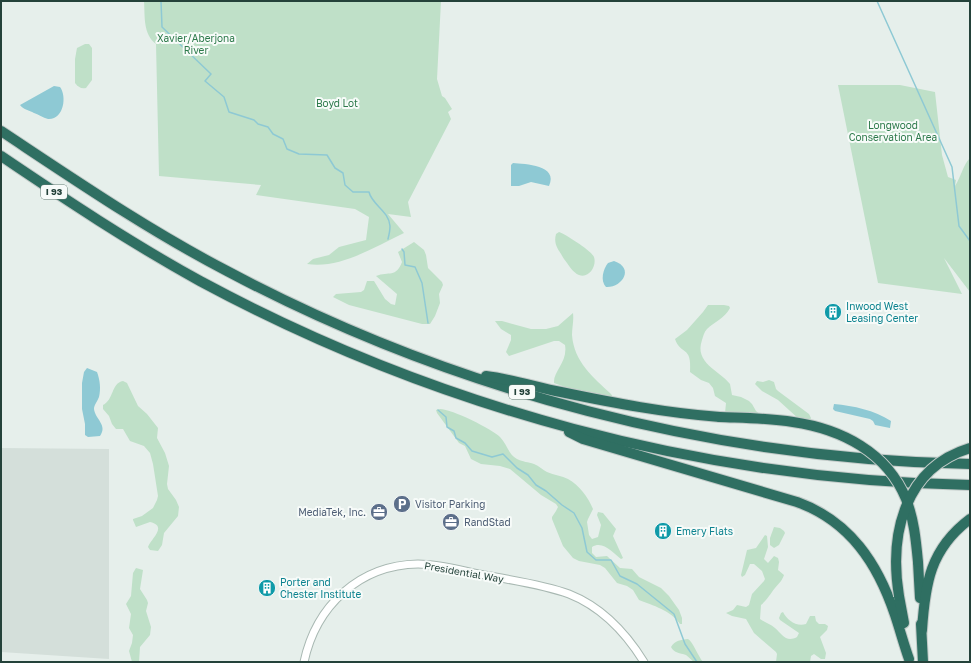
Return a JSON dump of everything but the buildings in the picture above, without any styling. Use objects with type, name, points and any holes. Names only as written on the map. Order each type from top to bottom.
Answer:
[{"type":"highway","name":"I 93","points":[[1,131],[124,212],[228,272],[279,298],[352,331],[462,373],[527,394],[582,409],[638,423],[713,438],[788,450],[845,456],[970,464]]},
{"type":"highway","name":"I 93","points":[[1,156],[127,239],[183,271],[252,307],[321,340],[381,365],[466,396],[539,419],[645,446],[747,465],[861,479],[970,485]]},
{"type":"highway","points":[[462,373],[501,378],[551,390],[646,409],[720,417],[785,421],[813,426],[853,440],[870,451],[891,473],[906,500],[914,529],[918,562],[923,662]]},
{"type":"highway","points":[[539,419],[584,439],[792,501],[828,516],[852,537],[875,571],[890,602],[909,661]]},
{"type":"highway","points":[[909,661],[896,567],[897,545],[901,522],[908,501],[919,482],[950,456],[970,448]]},
{"type":"highway","points":[[922,630],[925,594],[933,563],[949,538],[970,519]]},
{"type":"street","name":"Presidential Way","points":[[304,662],[309,642],[318,623],[326,611],[343,593],[358,581],[376,573],[398,566],[419,564],[533,585],[559,591],[576,597],[597,609],[617,626],[628,638],[644,662]]},
{"type":"shaded area","points":[[1,448],[109,449],[109,659],[1,652]]},
{"type":"green space","name":"Boyd Lot","points":[[144,1],[441,1],[437,79],[442,96],[452,109],[448,112],[451,119],[408,202],[411,217],[388,214],[404,233],[357,256],[345,260],[320,265],[307,264],[313,259],[329,255],[339,247],[366,240],[369,217],[355,209],[256,195],[261,185],[159,176],[156,44],[152,40],[147,30]]},
{"type":"green space","points":[[85,44],[89,44],[92,48],[92,80],[86,88],[83,88],[78,87],[75,83],[75,59],[77,48]]},
{"type":"green space","name":"Longwood Conservation Area","points":[[838,85],[900,85],[935,92],[942,155],[948,177],[956,180],[955,186],[970,158],[970,292],[944,258],[962,294],[878,283]]},
{"type":"green space","points":[[559,232],[578,243],[592,254],[595,261],[593,268],[589,273],[583,276],[577,274],[564,259],[555,241],[556,234]]},
{"type":"green space","points":[[414,242],[424,250],[428,268],[442,282],[443,285],[439,294],[440,303],[430,324],[422,324],[349,305],[333,297],[336,294],[361,292],[364,290],[367,281],[374,281],[385,299],[391,304],[395,305],[397,294],[376,276],[395,272],[400,267],[402,262],[398,252]]},
{"type":"green space","points":[[708,305],[724,305],[729,306],[730,308],[725,315],[710,326],[705,332],[700,348],[701,355],[709,365],[730,384],[732,395],[749,401],[756,411],[763,417],[725,413],[726,403],[715,396],[713,388],[709,383],[701,380],[690,372],[688,354],[680,348],[675,339],[687,330]]},
{"type":"green space","points":[[573,313],[572,335],[576,353],[580,361],[591,375],[613,397],[579,392],[554,383],[556,374],[563,361],[565,351],[565,345],[559,341],[554,341],[509,356],[506,352],[511,340],[511,335],[501,329],[495,321],[502,321],[531,329],[546,329],[558,326]]},
{"type":"green space","points":[[769,380],[774,382],[778,391],[809,414],[811,418],[810,420],[800,420],[778,400],[762,391],[755,384],[757,381],[763,382]]},
{"type":"green space","points":[[123,381],[127,383],[138,406],[147,414],[158,428],[157,438],[165,453],[169,466],[167,484],[168,489],[179,507],[178,516],[164,533],[162,545],[158,551],[150,550],[148,547],[157,533],[158,526],[150,522],[136,527],[133,520],[142,516],[153,508],[157,500],[158,496],[150,453],[144,446],[130,441],[123,429],[116,429],[109,416],[103,409],[103,405],[107,403],[116,385]]},
{"type":"green space","points":[[440,409],[462,416],[496,434],[517,459],[534,464],[547,472],[568,479],[576,485],[589,500],[593,509],[587,522],[589,535],[592,539],[598,537],[601,525],[597,515],[598,512],[603,513],[616,529],[613,536],[623,558],[621,559],[608,548],[600,545],[592,547],[592,553],[596,557],[607,556],[620,568],[632,569],[639,577],[661,588],[679,610],[682,618],[682,624],[680,624],[667,612],[639,600],[633,590],[627,586],[617,583],[605,568],[600,565],[579,561],[573,558],[563,546],[552,519],[558,507],[556,504],[541,495],[510,469],[500,466],[481,464],[471,459],[465,446],[459,443],[437,413],[436,410]]},
{"type":"green space","points":[[774,527],[780,528],[785,533],[779,545],[774,548],[770,545],[770,538]]},
{"type":"green space","points":[[765,535],[767,536],[768,547],[764,559],[768,563],[774,556],[778,558],[778,570],[784,575],[761,605],[760,619],[773,627],[784,637],[793,639],[797,637],[799,633],[780,620],[779,618],[781,613],[783,612],[789,620],[799,625],[806,624],[810,616],[815,616],[816,621],[819,624],[825,624],[828,626],[827,630],[820,637],[826,653],[825,659],[821,659],[814,654],[811,656],[810,662],[776,662],[776,652],[754,633],[746,619],[726,613],[733,610],[737,605],[746,607],[749,605],[752,594],[765,579],[762,571],[754,564],[750,564],[745,575],[742,577],[741,575],[747,550],[756,548]]},
{"type":"green space","points":[[136,568],[143,570],[140,589],[148,603],[146,611],[151,627],[150,635],[140,647],[139,662],[132,662],[129,651],[133,635],[129,628],[131,614],[126,604],[131,596],[133,573]]},
{"type":"green space","points":[[688,639],[703,662],[694,662],[686,655],[675,652],[672,649],[671,647],[676,642]]},
{"type":"water","points":[[54,86],[60,87],[63,96],[63,107],[58,116],[48,119],[44,118],[20,105]]},
{"type":"water","points":[[513,163],[532,165],[545,170],[551,179],[549,186],[531,182],[519,186],[511,186],[511,165]]},
{"type":"water","points":[[614,261],[624,268],[624,277],[617,284],[606,287],[603,282],[605,268],[608,263]]},
{"type":"water","points":[[87,368],[97,372],[99,381],[100,394],[94,409],[103,429],[100,436],[88,437],[85,435],[85,424],[82,409],[82,383],[84,372]]},
{"type":"water","points":[[834,404],[856,407],[878,414],[891,421],[890,428],[875,425],[870,419],[835,411],[833,409]]},
{"type":"waterway","points":[[161,1],[162,27],[211,74],[205,81],[224,97],[229,112],[254,120],[258,124],[268,127],[273,134],[283,139],[287,149],[299,154],[327,155],[335,168],[343,173],[345,185],[353,192],[369,192],[373,201],[387,216],[390,226],[388,239]]},
{"type":"waterway","points":[[877,1],[952,167],[959,226],[970,241]]},
{"type":"waterway","points":[[402,249],[404,252],[405,265],[415,267],[422,283],[428,323]]},
{"type":"waterway","points":[[438,410],[446,417],[447,427],[454,431],[456,438],[465,443],[472,451],[492,457],[503,454],[517,468],[528,475],[536,485],[574,513],[582,528],[587,552],[596,560],[611,560],[620,576],[637,584],[674,614],[685,644],[697,662]]},
{"type":"place","name":"Inwood West Leasing Center","points":[[833,312]]},
{"type":"place","name":"Visitor Parking","points":[[402,504]]},
{"type":"place","name":"MediaTek, Inc.","points":[[379,512]]},
{"type":"place","name":"RandStad","points":[[451,522]]},
{"type":"place","name":"Emery Flats","points":[[663,531]]},
{"type":"place","name":"Porter and Chester Institute","points":[[267,588]]},
{"type":"park label","name":"Xavier/Aberjona River","points":[[196,44]]}]
